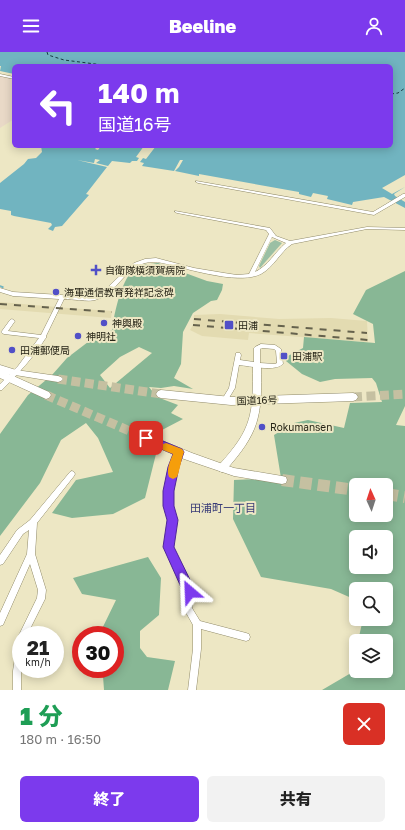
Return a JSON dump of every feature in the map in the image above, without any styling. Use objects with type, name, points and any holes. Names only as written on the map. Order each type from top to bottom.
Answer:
[{"type":"highway","points":[[0,368],[46,395]]},
{"type":"highway","points":[[0,374],[58,380]]},
{"type":"highway","name":"国道16号","points":[[161,394],[224,401],[353,397]]},
{"type":"highway","points":[[146,438],[222,468],[249,476],[282,480]]},
{"type":"main road","points":[[222,468],[232,457],[251,428],[257,401],[257,365]]},
{"type":"street","points":[[0,75],[12,78]]},
{"type":"street","points":[[198,182],[374,214],[405,195]]},
{"type":"street","points":[[177,212],[268,229],[271,235],[290,243]]},
{"type":"street","points":[[374,214],[378,228]]},
{"type":"street","points":[[0,290],[12,294],[87,300],[97,298],[103,295],[135,263],[148,260],[156,260],[232,277],[251,276],[260,272],[282,248],[290,243],[367,228],[405,229]]},
{"type":"street","points":[[251,276],[271,235]]},
{"type":"street","points":[[0,388],[13,376],[44,337],[62,298]]},
{"type":"street","points":[[12,321],[4,332],[44,337]]},
{"type":"street","points":[[236,362],[257,365],[276,366],[280,364],[279,350],[275,347],[261,346],[258,348],[257,365]]},
{"type":"street","points":[[224,401],[232,388],[238,355]]},
{"type":"street","points":[[179,452],[173,467],[169,491],[169,506],[172,518],[169,547],[190,592],[188,609],[196,624],[196,649],[192,690]]},
{"type":"street","points":[[0,561],[20,532],[33,522],[72,474]]},
{"type":"street","points":[[27,626],[41,598],[42,590],[31,554],[33,522]]},
{"type":"street","points":[[0,622],[31,554]]},
{"type":"street","points":[[196,624],[246,637]]},
{"type":"street","points":[[17,678],[17,690]]},
{"type":"shaded area","points":[[0,75],[12,77],[12,121],[0,128]]},
{"type":"shaded area","points":[[0,302],[112,311],[111,318],[0,309]]},
{"type":"shaded area","points":[[220,314],[279,319],[331,318],[367,321],[368,342],[249,333],[248,340],[202,336],[190,330],[193,325],[194,315]]},
{"type":"green space","points":[[275,240],[282,243],[260,268],[259,266],[270,243]]},
{"type":"green space","points":[[158,263],[207,281],[223,284],[217,300],[211,301],[193,313],[183,332],[181,364],[174,378],[193,389],[174,386],[161,388],[149,387],[157,397],[178,405],[171,413],[183,419],[162,430],[145,498],[113,514],[72,518],[52,513],[76,480],[113,472],[98,438],[86,423],[61,440],[40,483],[0,536],[0,434],[28,395],[52,375],[67,358],[88,342],[112,330],[117,305],[123,286],[132,271],[139,266]],"holes":[[[139,347],[152,353],[110,388],[100,375],[120,357]]]},
{"type":"green space","points":[[405,271],[405,406],[396,425],[405,426],[405,690],[322,690],[349,674],[349,678],[393,678],[393,634],[360,634],[361,626],[393,626],[393,582],[349,582],[349,597],[331,589],[261,577],[233,519],[234,480],[281,478],[274,435],[294,423],[308,420],[344,428],[350,403],[382,402],[376,383],[372,378],[335,379],[320,382],[302,374],[286,361],[286,357],[303,348],[304,337],[375,343],[373,324],[353,314],[366,290]]},
{"type":"green space","points":[[148,557],[161,578],[159,615],[140,631],[140,648],[147,657],[175,661],[168,690],[104,690],[103,678],[124,678],[124,626],[103,626],[116,600],[82,594],[73,578]]},
{"type":"water","points":[[0,52],[405,52],[405,175],[382,188],[392,194],[405,187],[394,194],[405,202],[405,208],[384,197],[353,202],[352,205],[327,199],[328,196],[313,193],[311,197],[299,194],[299,192],[175,171],[183,160],[180,160],[174,171],[142,166],[144,163],[140,162],[143,158],[146,159],[154,148],[393,148],[393,64],[12,64],[12,74],[0,71]]},
{"type":"water","points":[[41,148],[96,148],[95,149],[98,150],[100,148],[143,148],[136,157],[139,158],[137,161],[132,161],[130,163],[112,161],[108,166],[96,163],[100,160],[95,159],[94,163],[77,160],[107,167],[86,194],[89,195],[62,226],[55,227],[53,231],[48,229],[52,225],[51,223],[14,216],[11,215],[11,211],[0,209],[0,183],[28,159],[36,158],[42,152]]},
{"type":"waterway","points":[[0,286],[3,287],[0,290]]},
{"type":"ferry route","points":[[47,52],[48,55],[64,60],[95,64]]},
{"type":"ferry route","points":[[393,94],[398,93],[405,88]]},
{"type":"tunnel","points":[[58,379],[161,394]]},
{"type":"tunnel","points":[[353,397],[405,394]]},
{"type":"tunnel","points":[[46,395],[146,438]]},
{"type":"tunnel","points":[[282,480],[349,489]]},
{"type":"tunnel","points":[[393,495],[405,497]]},
{"type":"railway","points":[[0,304],[112,312]]},
{"type":"railway","points":[[194,319],[367,333]]},
{"type":"railway","points":[[193,325],[368,340]]},
{"type":"slow traffic","points":[[166,447],[179,452],[173,467],[173,474]]},
{"type":"place","name":"自衛隊横須賀病院","points":[[96,270]]},
{"type":"place","name":"海軍通信教育発祥記念碑","points":[[56,292]]},
{"type":"place","name":"神輿殿","points":[[104,323]]},
{"type":"place","name":"田浦","points":[[229,325]]},
{"type":"place","name":"神明社","points":[[78,336]]},
{"type":"place","name":"田浦郵便局","points":[[12,350]]},
{"type":"place","name":"田浦駅","points":[[284,356]]},
{"type":"place","name":"Rokumansen","points":[[262,427]]},
{"type":"district","name":"田浦町一丁目","points":[[223,507]]},
{"type":"route","points":[[146,438],[179,452],[173,467],[173,475],[169,491],[169,506],[172,520],[169,550],[190,592]]}]
